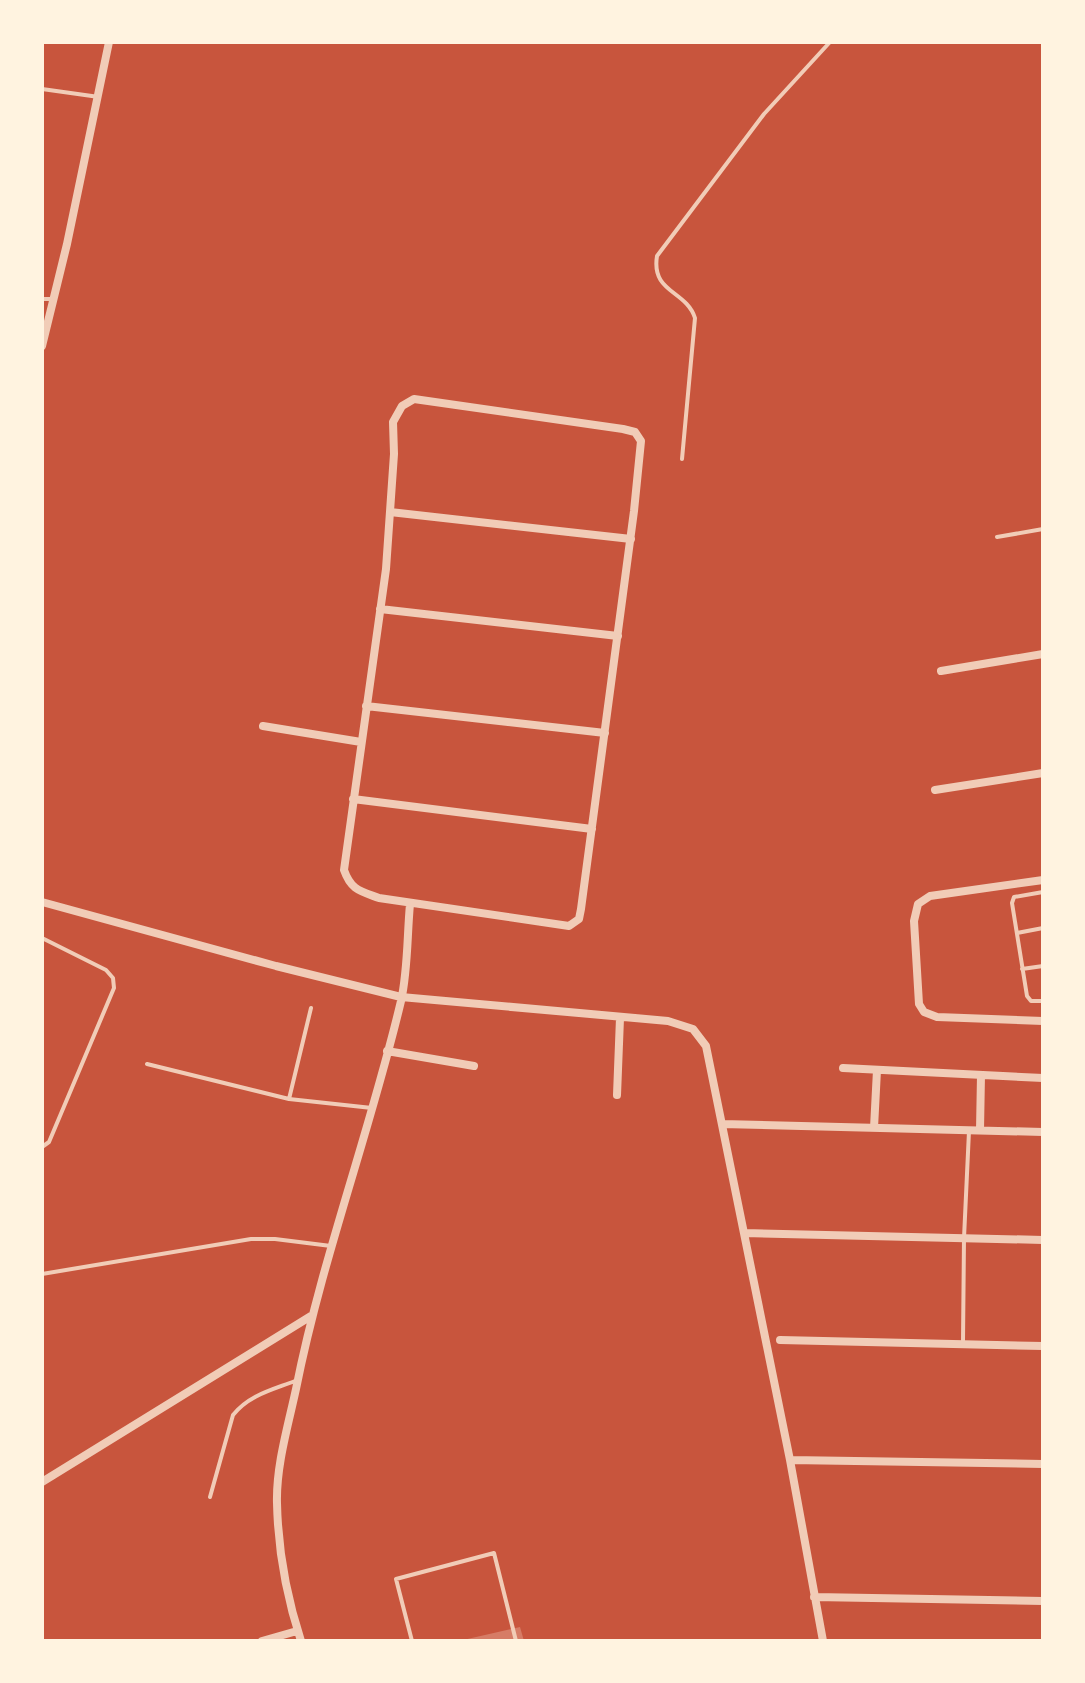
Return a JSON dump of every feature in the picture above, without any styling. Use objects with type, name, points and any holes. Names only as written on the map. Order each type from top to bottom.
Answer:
[{"type":"street","points":[[42,346],[109,42]]},
{"type":"street","points":[[414,399],[635,432],[641,441],[631,539],[579,919],[569,926],[379,898],[361,892],[349,883],[344,870],[380,609],[390,512],[393,422],[402,406],[414,399]]},
{"type":"street","points":[[390,512],[631,539]]},
{"type":"street","points":[[380,609],[618,636]]},
{"type":"street","points":[[941,671],[1043,654]]},
{"type":"street","points":[[366,706],[605,733]]},
{"type":"street","points":[[263,726],[361,742]]},
{"type":"street","points":[[935,790],[1043,773]]},
{"type":"street","points":[[353,799],[592,829]]},
{"type":"street","points":[[1043,880],[930,896],[918,904],[914,921],[919,1004],[924,1012],[937,1017],[1043,1021]]},
{"type":"street","points":[[46,903],[401,997],[668,1021],[693,1029],[706,1046],[790,1460],[823,1641]]},
{"type":"street","points":[[301,1641],[289,1598],[277,1501],[281,1461],[311,1316],[373,1108],[401,997],[410,904]]},
{"type":"street","points":[[617,1095],[620,1018]]},
{"type":"street","points":[[387,1051],[474,1066]]},
{"type":"street","points":[[843,1068],[1043,1078]]},
{"type":"street","points":[[874,1128],[877,1070]]},
{"type":"street","points":[[980,1130],[981,1075]]},
{"type":"street","points":[[722,1124],[1043,1132]]},
{"type":"street","points":[[744,1233],[1043,1240]]},
{"type":"street","points":[[42,1482],[311,1316]]},
{"type":"street","points":[[780,1340],[1043,1346]]},
{"type":"street","points":[[790,1460],[1043,1464]]},
{"type":"street","points":[[814,1597],[1043,1601]]},
{"type":"street","points":[[262,1641],[297,1631]]},
{"type":"lane","points":[[682,459],[695,318],[691,306],[659,280],[655,270],[657,256],[764,114],[830,42]]},
{"type":"lane","points":[[42,89],[99,97]]},
{"type":"lane","points":[[42,299],[53,299]]},
{"type":"lane","points":[[997,537],[1043,529]]},
{"type":"lane","points":[[1043,892],[1014,897],[1027,996],[1031,1001],[1043,1001]]},
{"type":"lane","points":[[42,913],[46,903]]},
{"type":"lane","points":[[1017,933],[1043,928]]},
{"type":"lane","points":[[42,938],[106,970],[113,978],[114,988],[49,1142],[42,1147]]},
{"type":"lane","points":[[1022,969],[1043,966]]},
{"type":"lane","points":[[289,1099],[311,1008]]},
{"type":"lane","points":[[147,1064],[289,1099],[373,1108]]},
{"type":"lane","points":[[963,1344],[969,1130]]},
{"type":"lane","points":[[42,1274],[251,1239],[331,1246]]},
{"type":"lane","points":[[210,1497],[233,1415],[242,1404],[255,1396],[297,1380]]},
{"type":"lane","points":[[412,1641],[396,1579],[494,1553],[516,1641]]},
{"type":"building","points":[[520,1627],[524,1641],[463,1641],[463,1640]]}]
